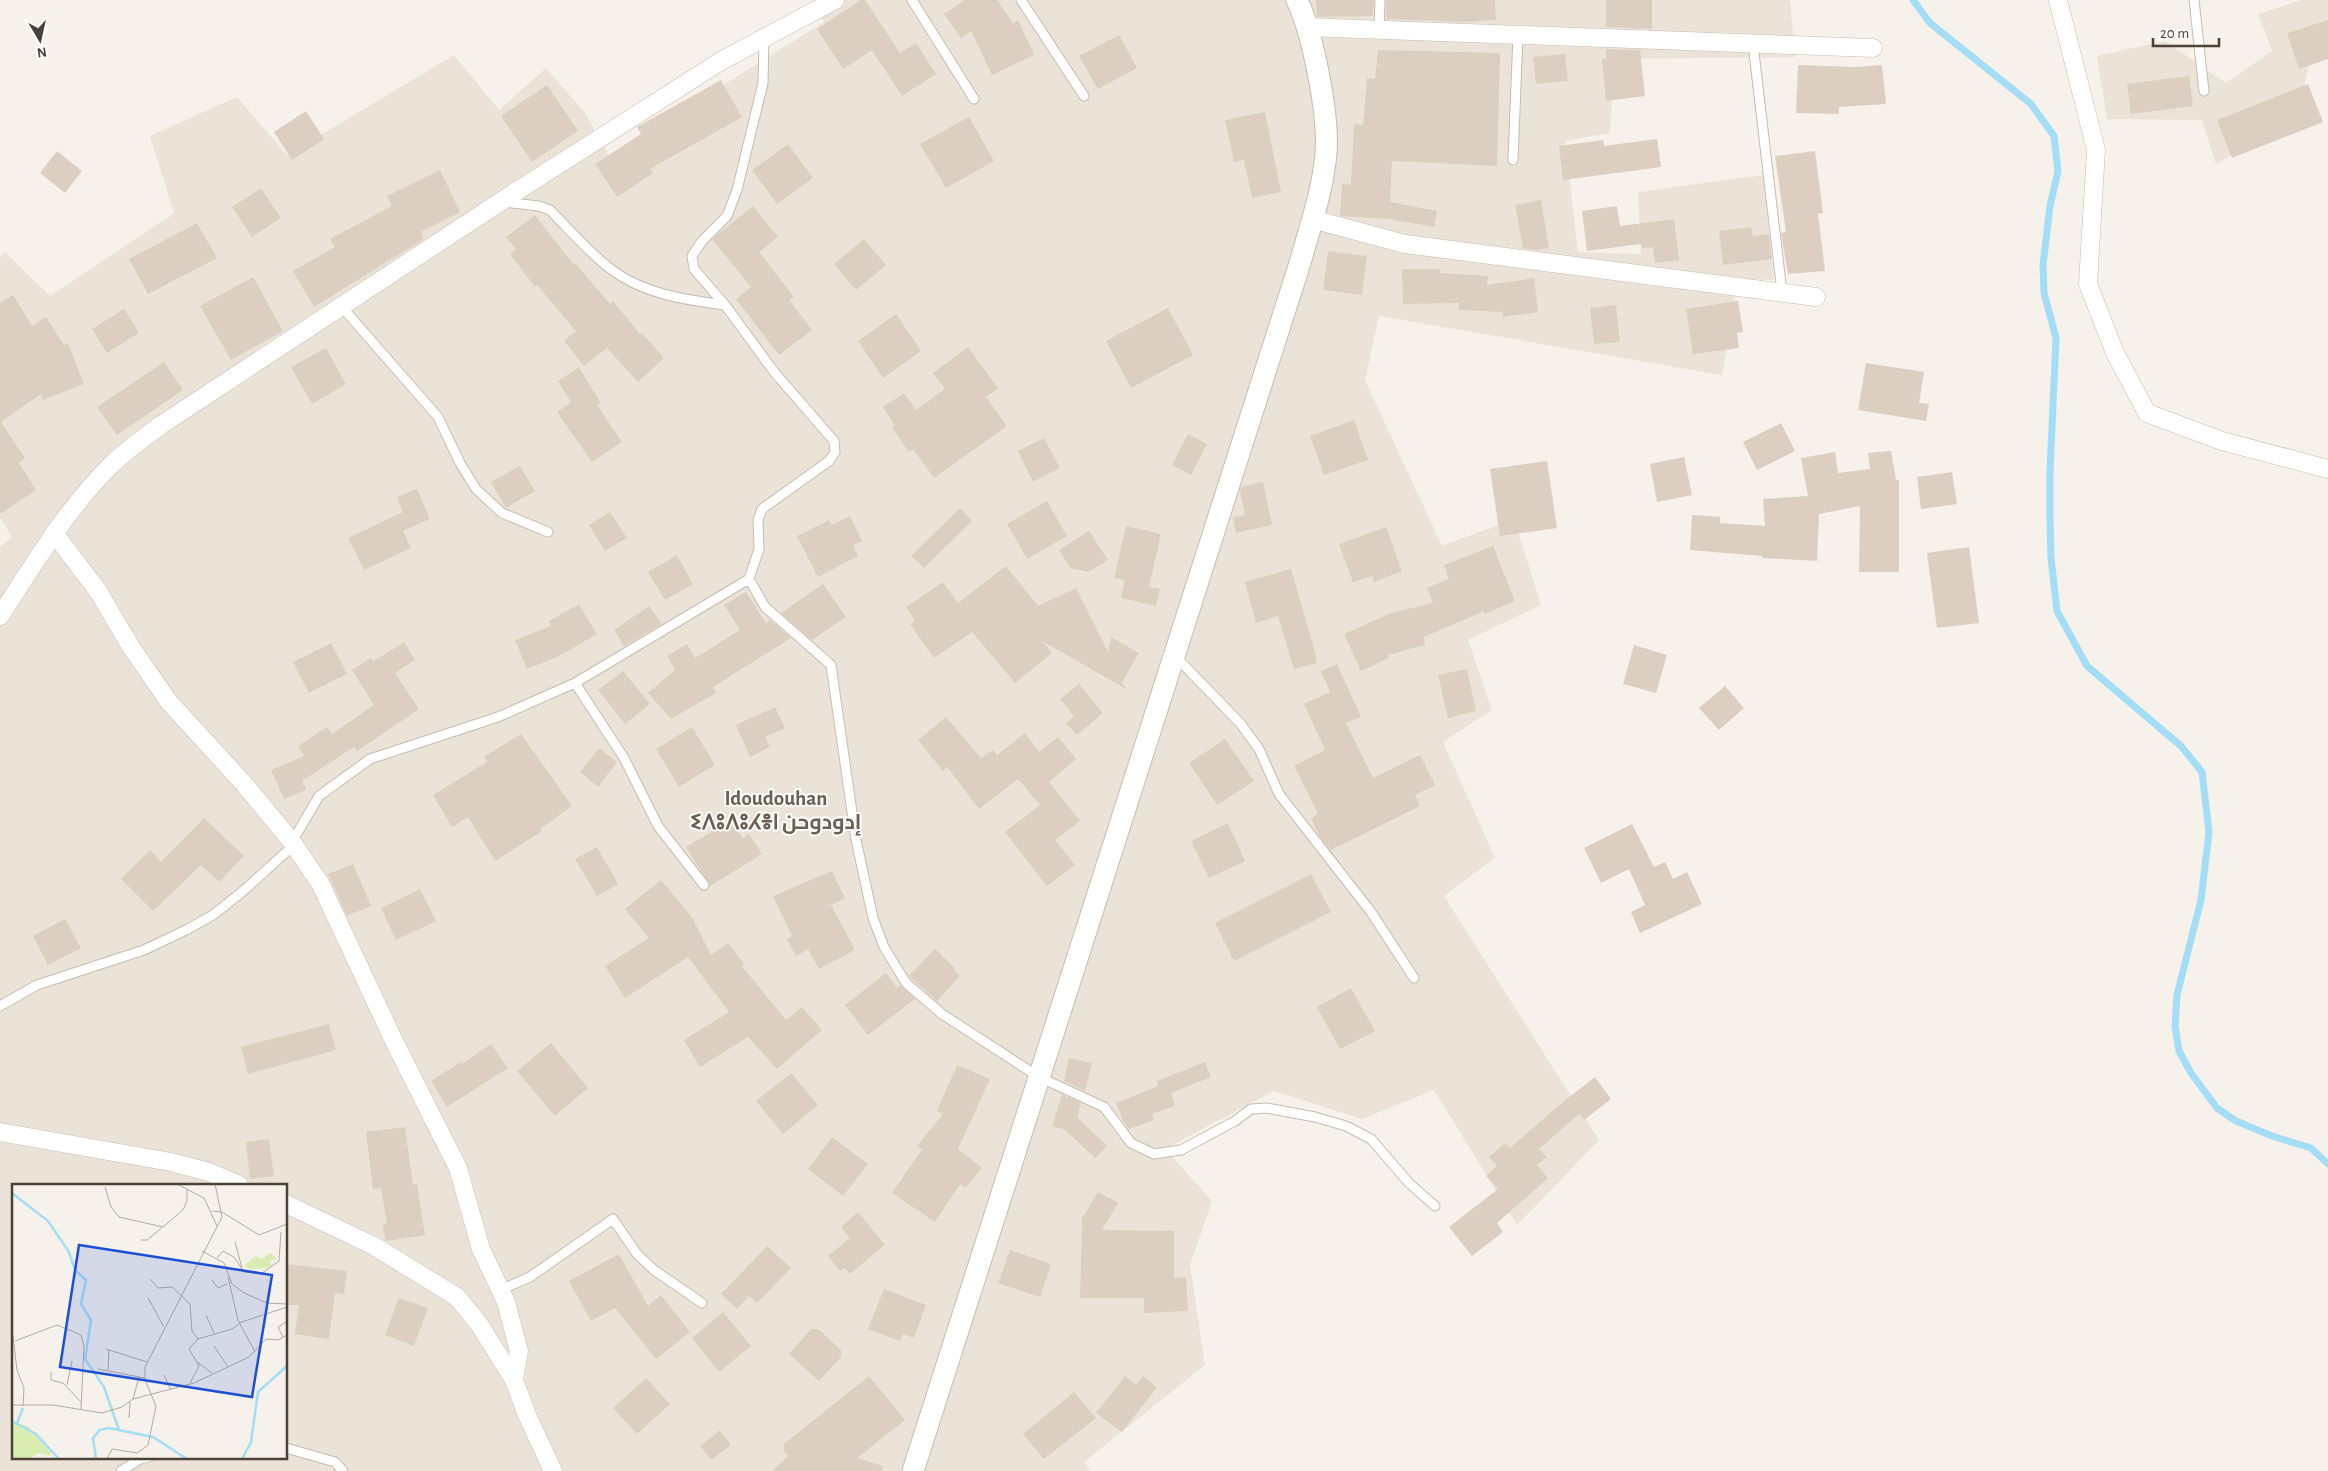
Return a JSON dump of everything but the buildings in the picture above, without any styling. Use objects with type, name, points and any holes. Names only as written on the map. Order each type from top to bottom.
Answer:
[{"type":"street","points":[[0,616],[54,533],[111,465],[161,425],[501,201],[721,61],[835,0]]},
{"type":"street","points":[[913,1471],[1318,200],[1326,152],[1323,108],[1314,55],[1297,0]]},
{"type":"street","points":[[2058,0],[2096,150],[2088,284],[2116,353],[2147,413],[2222,441],[2328,469]]},
{"type":"street","points":[[1306,27],[1872,48]]},
{"type":"street","points":[[1312,219],[1405,244],[1816,297]]},
{"type":"street","points":[[54,533],[98,591],[131,646],[169,702],[245,785],[293,844],[320,883],[394,1041],[458,1168],[481,1249],[506,1302],[519,1351],[514,1380]]},
{"type":"street","points":[[0,1132],[171,1162],[209,1172],[238,1184]]},
{"type":"street","points":[[288,1205],[374,1246],[457,1297],[479,1324],[514,1380],[527,1415],[553,1471]]},
{"type":"lane","points":[[912,0],[974,99]]},
{"type":"lane","points":[[1021,0],[1084,96]]},
{"type":"lane","points":[[1379,30],[1380,0]]},
{"type":"lane","points":[[2194,0],[2204,91]]},
{"type":"lane","points":[[1514,160],[1518,35]]},
{"type":"lane","points":[[0,1006],[37,985],[144,950],[213,915],[242,892],[293,844],[319,796],[370,759],[498,717],[575,683],[749,579],[759,549],[758,520],[762,509],[829,461],[835,452],[834,441],[775,373],[725,305],[694,269],[692,256],[702,241],[727,216],[737,190],[763,82],[764,38]]},
{"type":"lane","points":[[1753,44],[1782,292]]},
{"type":"lane","points":[[501,201],[539,206],[550,210],[612,270],[638,284],[681,300],[725,305]]},
{"type":"lane","points":[[342,306],[438,417],[460,463],[476,489],[502,512],[548,532]]},
{"type":"lane","points":[[749,579],[765,607],[831,665],[856,840],[873,918],[884,947],[906,983],[942,1014],[1039,1077],[1104,1107],[1131,1143],[1154,1154],[1181,1150],[1235,1121],[1251,1109],[1267,1108],[1316,1117],[1346,1126],[1371,1139],[1409,1183],[1435,1206]]},
{"type":"lane","points":[[1174,656],[1240,723],[1259,749],[1279,794],[1371,912],[1414,978]]},
{"type":"lane","points":[[575,683],[624,758],[658,826],[704,885]]},
{"type":"lane","points":[[500,1290],[530,1277],[614,1218],[637,1254],[654,1270],[702,1303]]},
{"type":"lane","points":[[288,1449],[335,1462],[343,1471]]},
{"type":"lane","points":[[122,1471],[144,1458]]},
{"type":"shaded area","points":[[812,0],[1790,0],[1795,57],[1614,59],[1610,133],[1565,141],[1578,252],[1641,254],[1638,192],[1763,175],[1774,280],[1738,279],[1722,375],[1379,316],[1365,380],[1442,546],[1514,519],[1541,605],[1468,640],[1492,710],[1443,742],[1495,858],[1444,896],[1599,1140],[1517,1225],[1434,1090],[1362,1119],[1274,1091],[1165,1149],[1212,1201],[1190,1265],[1205,1365],[1084,1462],[1091,1471],[0,1471],[0,547],[12,537],[0,518],[0,258],[5,252],[50,296],[174,213],[150,136],[237,97],[287,155],[454,55],[499,110],[546,68],[585,113],[609,156],[824,22]]},
{"type":"shaded area","points":[[2302,0],[2328,0],[2328,57],[2308,66],[2298,118],[2216,164],[2202,120],[2107,119],[2097,56],[2165,41],[2226,83],[2272,51],[2258,14]]},
{"type":"waterway","points":[[1913,0],[1930,23],[2031,104],[2054,136],[2058,171],[2050,206],[2043,265],[2044,293],[2056,338],[2050,471],[2050,521],[2051,558],[2057,611],[2087,666],[2181,746],[2202,772],[2209,832],[2201,900],[2177,995],[2175,1026],[2179,1051],[2191,1073],[2217,1108],[2236,1121],[2272,1136],[2311,1148],[2328,1164]]},
{"type":"district","name":"Idoudouhan ⵉⴷⵓⴷⵓⵃⴻⵏ إدودوحن","points":[[776,810]]}]
